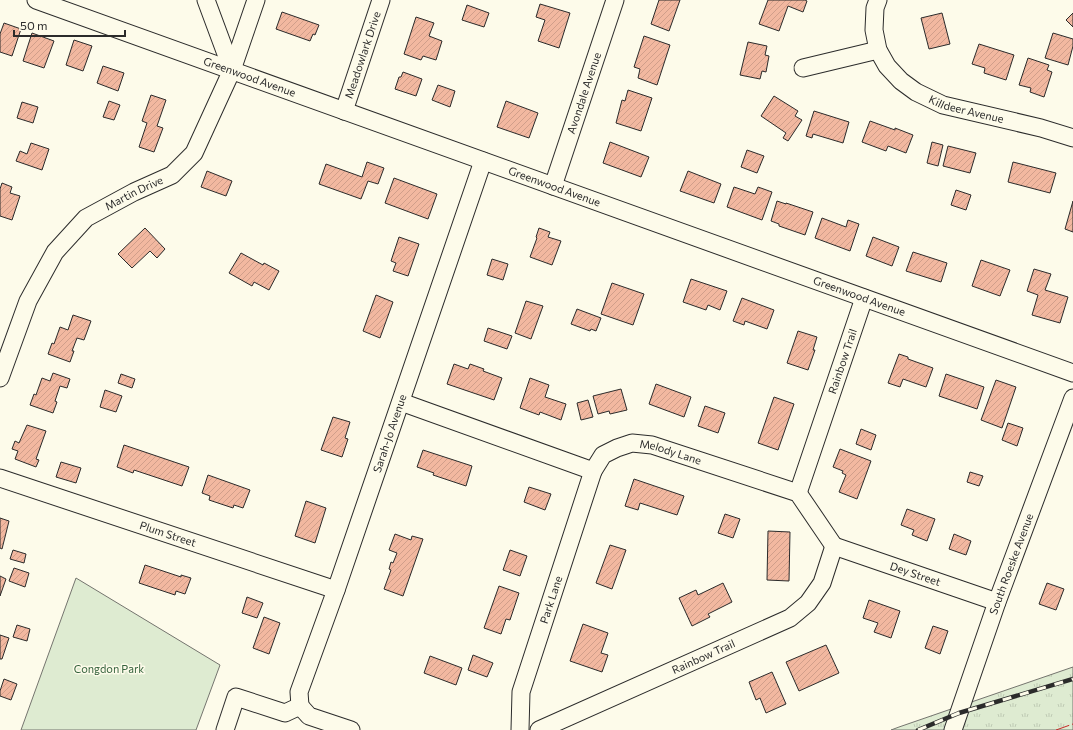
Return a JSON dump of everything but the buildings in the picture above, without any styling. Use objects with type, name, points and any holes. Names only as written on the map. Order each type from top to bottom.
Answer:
[{"type":"street","name":"Greenwood Avenue","points":[[36,0],[1073,373]]},
{"type":"street","points":[[206,0],[232,70]]},
{"type":"street","name":"Martin Drive","points":[[0,378],[28,301],[55,252],[86,218],[134,192],[172,175],[194,153],[232,70],[256,0]]},
{"type":"street","name":"Meadowlark Drive","points":[[344,111],[381,0]]},
{"type":"street","name":"Avondale Avenue","points":[[553,186],[615,0]]},
{"type":"street","name":"Killdeer Avenue","points":[[878,0],[875,8],[874,30],[878,50],[887,66],[901,81],[916,92],[943,105],[1041,128],[1073,138]]},
{"type":"street","points":[[803,68],[878,50]]},
{"type":"street","name":"Sarah-Jo Avenue","points":[[300,706],[299,692],[336,590],[483,161]]},
{"type":"street","name":"Rainbow Trail","points":[[798,493],[864,298]]},
{"type":"street","name":"South Roeske Avenue","points":[[953,730],[997,602],[1073,398]]},
{"type":"street","points":[[401,402],[593,472]]},
{"type":"street","name":"Melody Lane","points":[[593,472],[603,455],[617,448],[632,443],[652,445],[798,493]]},
{"type":"street","name":"Park Lane","points":[[520,730],[520,692],[593,472]]},
{"type":"street","name":"Plum Street","points":[[0,478],[336,590]]},
{"type":"street","points":[[798,493],[834,546]]},
{"type":"street","name":"Rainbow Trail","points":[[539,730],[790,618],[808,603],[822,583],[834,546]]},
{"type":"street","name":"Dey Street","points":[[834,546],[997,602]]},
{"type":"street","points":[[225,730],[236,697],[285,713],[300,706],[309,716],[351,730]]},
{"type":"green space","name":"Congdon Park","points":[[76,578],[220,665],[196,730],[21,730]]},
{"type":"green space","points":[[1073,667],[1073,730],[891,730],[899,727]]},
{"type":"railway","points":[[918,730],[959,713],[1073,679]]},
{"type":"power","points":[[1056,730],[1073,724]]}]
